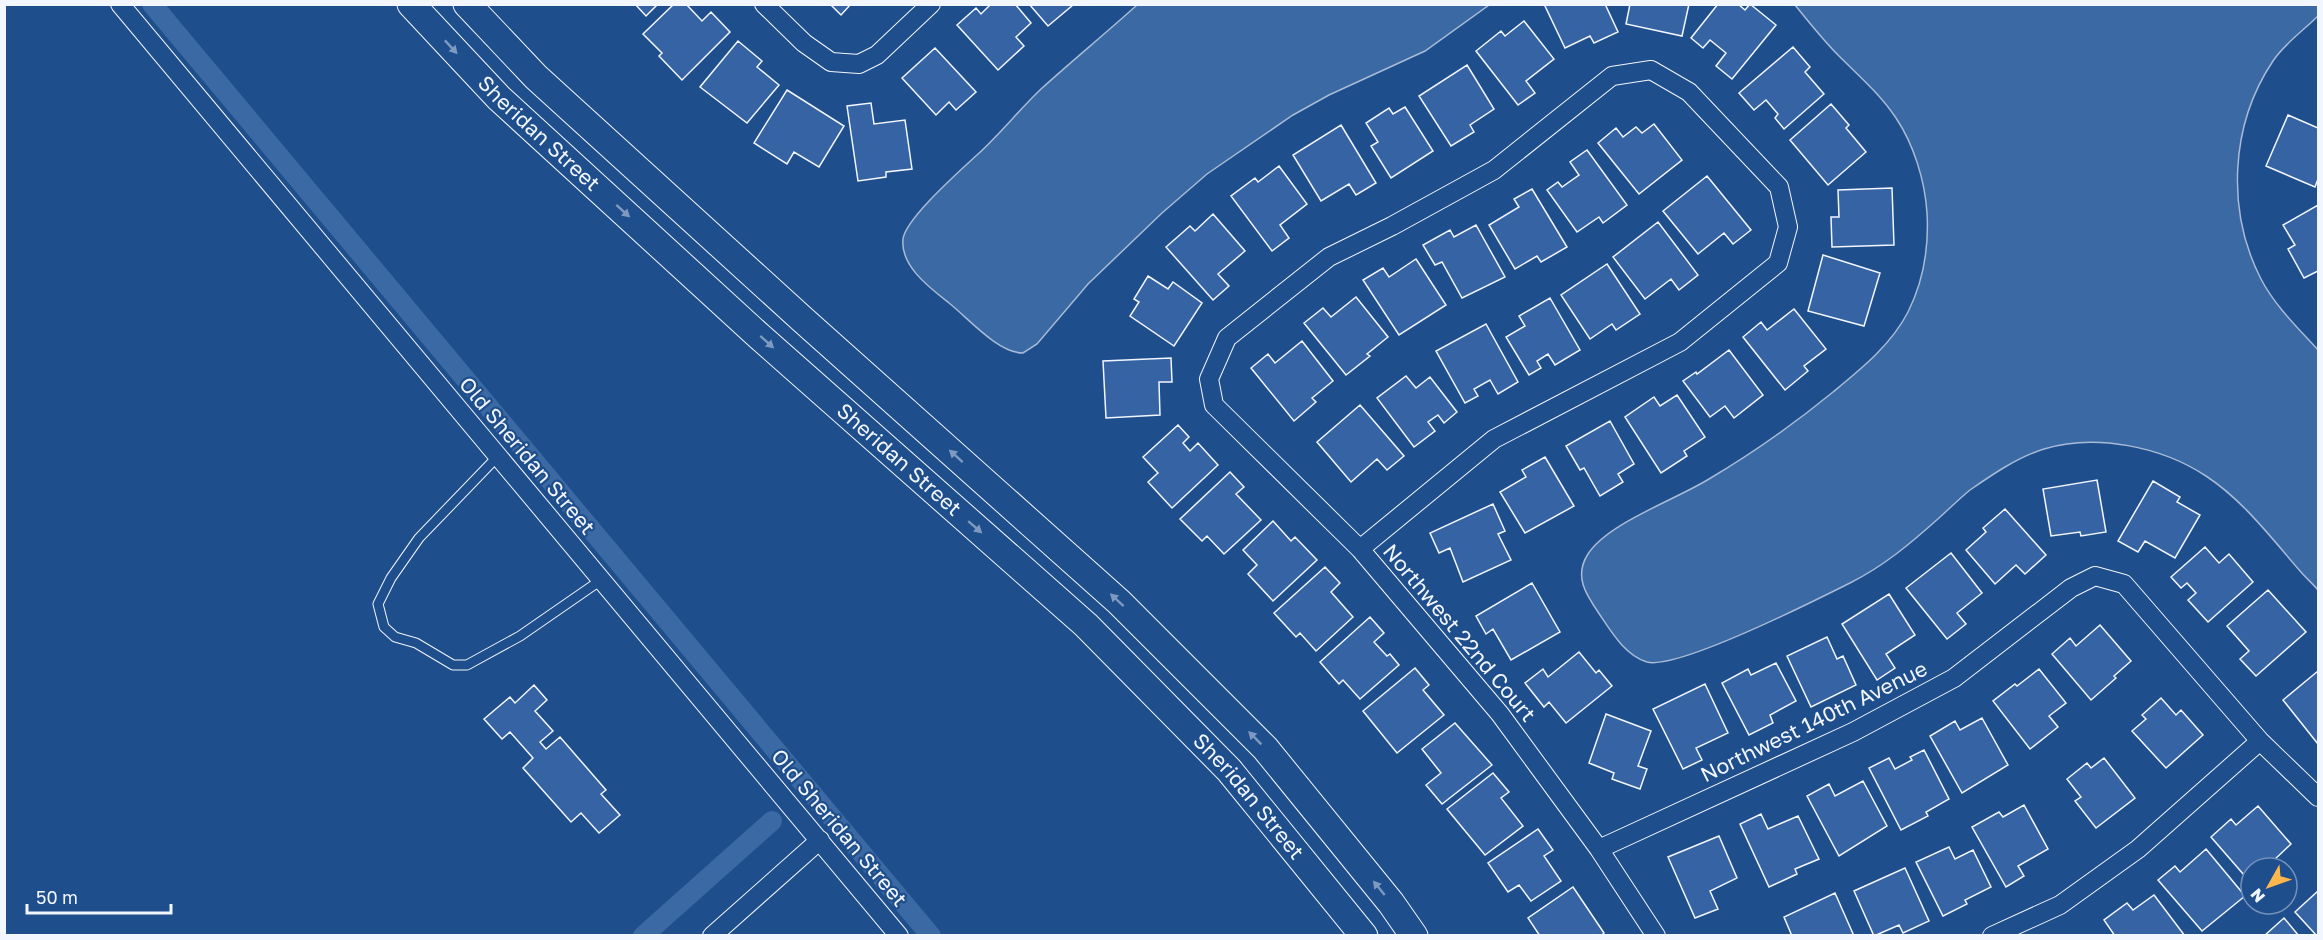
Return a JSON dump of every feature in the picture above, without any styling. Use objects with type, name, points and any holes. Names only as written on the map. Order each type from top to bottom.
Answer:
[{"type":"main road","name":"Sheridan Street","points":[[411,4],[507,105],[759,336],[1086,625],[1229,770],[1364,936]]},
{"type":"main road","name":"Sheridan Street","points":[[467,4],[536,77],[802,319],[1119,602],[1265,748],[1391,903],[1414,936]]},
{"type":"street","name":"Old Sheridan Street","points":[[120,4],[899,936]]},
{"type":"street","points":[[764,4],[804,43],[831,62],[859,64],[877,55],[931,4]]},
{"type":"street","name":"Northwest 22nd Court","points":[[1360,549],[1494,439],[1680,342],[1778,263],[1788,227],[1779,187],[1689,92],[1651,70],[1612,76],[1494,170],[1392,226],[1329,257],[1227,338],[1209,379],[1214,405],[1360,549],[1500,714],[1599,849],[1656,936]]},
{"type":"street","name":"Northwest 140th Avenue","points":[[1599,849],[1853,732],[1954,678],[2071,588],[2095,576],[2124,584],[2260,741]]},
{"type":"street","points":[[1992,936],[2060,904],[2138,849],[2260,741],[2319,797]]},
{"type":"street","points":[[712,936],[820,840]]},
{"type":"lane","points":[[498,456],[419,538],[391,578],[378,604],[384,627],[395,637],[416,643],[453,665],[467,665],[520,636],[601,580]]},
{"type":"water","points":[[1137,5],[1489,5],[1425,51],[1329,95],[1293,115],[1207,174],[1162,213],[1088,284],[1037,344],[1023,353],[1013,351],[984,334],[918,276],[903,249],[906,230],[935,195],[1041,89]]},
{"type":"water","points":[[1795,5],[2318,5],[2318,16],[2288,43],[2273,61],[2248,112],[2241,140],[2238,197],[2242,225],[2261,279],[2280,308],[2318,350],[2318,590],[2245,509],[2206,476],[2189,466],[2149,450],[2085,442],[2044,449],[2006,466],[1970,490],[1886,562],[1833,592],[1747,632],[1716,645],[1663,662],[1647,662],[1639,659],[1620,643],[1595,608],[1584,586],[1582,571],[1588,554],[1611,532],[1626,522],[1695,487],[1757,448],[1844,383],[1875,356],[1901,324],[1913,301],[1921,276],[1926,251],[1927,213],[1921,176],[1908,140],[1883,101],[1827,44]]},
{"type":"building","points":[[635,4],[658,4],[646,16]]},
{"type":"building","points":[[674,4],[686,4],[702,21],[711,12],[730,32],[682,80],[659,56],[662,53],[643,34]]},
{"type":"building","points":[[830,4],[851,4],[841,15]]},
{"type":"building","points":[[991,4],[1015,4],[1031,23],[1016,37],[1024,46],[998,70],[957,25],[976,8],[981,14]]},
{"type":"building","points":[[1029,4],[1072,4],[1073,5],[1048,26]]},
{"type":"building","points":[[1548,4],[1605,4],[1618,32],[1594,43],[1590,36],[1565,48],[1545,6]]},
{"type":"building","points":[[1630,4],[1689,4],[1682,36],[1626,24]]},
{"type":"building","points":[[1718,4],[1738,4],[1745,10],[1750,4],[1776,25],[1732,79],[1716,66],[1726,53],[1710,40],[1703,48],[1691,38]]},
{"type":"building","points":[[1524,21],[1554,59],[1526,81],[1535,93],[1518,105],[1476,51],[1501,31],[1505,36]]},
{"type":"building","points":[[738,41],[762,61],[757,67],[779,85],[747,123],[700,87]]},
{"type":"building","points":[[1793,47],[1810,67],[1805,72],[1824,94],[1784,129],[1775,118],[1778,114],[1766,100],[1754,110],[1739,93]]},
{"type":"building","points":[[935,48],[976,92],[956,110],[949,102],[936,115],[902,78]]},
{"type":"building","points":[[1467,65],[1494,109],[1470,125],[1474,132],[1451,146],[1419,96]]},
{"type":"building","points":[[787,90],[844,126],[819,167],[794,152],[787,164],[754,143]]},
{"type":"building","points":[[871,103],[874,124],[905,120],[912,169],[886,172],[886,177],[858,181],[847,106]]},
{"type":"building","points":[[1831,104],[1849,125],[1846,128],[1866,152],[1828,185],[1790,140]]},
{"type":"building","points":[[1405,107],[1433,151],[1391,178],[1371,146],[1378,142],[1366,123],[1389,108],[1393,114]]},
{"type":"building","points":[[2288,115],[2318,128],[2318,179],[2315,187],[2266,166]]},
{"type":"building","points":[[1654,124],[1682,160],[1639,194],[1598,143],[1616,128],[1623,137],[1636,127],[1642,133]]},
{"type":"building","points":[[1341,125],[1376,183],[1356,195],[1349,184],[1321,201],[1293,155]]},
{"type":"building","points":[[1587,150],[1627,205],[1603,223],[1599,217],[1577,232],[1547,190],[1558,182],[1562,187],[1579,175],[1570,162]]},
{"type":"building","points":[[1279,166],[1307,204],[1280,225],[1289,238],[1272,251],[1231,196],[1255,178],[1258,182]]},
{"type":"building","points":[[1707,176],[1751,230],[1733,244],[1724,233],[1698,254],[1663,211]]},
{"type":"building","points":[[1892,188],[1894,245],[1832,247],[1831,217],[1839,217],[1838,190]]},
{"type":"building","points":[[1532,189],[1567,247],[1541,262],[1537,256],[1515,269],[1489,225],[1519,207],[1514,199]]},
{"type":"building","points":[[2318,205],[2318,271],[2304,278],[2288,249],[2295,245],[2283,225]]},
{"type":"building","points":[[1213,214],[1245,251],[1218,274],[1229,286],[1213,300],[1166,247],[1190,226],[1195,231]]},
{"type":"building","points":[[1658,222],[1698,275],[1679,290],[1671,279],[1645,299],[1613,257]]},
{"type":"building","points":[[1476,225],[1505,277],[1462,298],[1442,262],[1435,265],[1423,245],[1450,230],[1454,237]]},
{"type":"building","points":[[1823,255],[1880,273],[1864,326],[1808,311]]},
{"type":"building","points":[[1416,259],[1446,305],[1399,335],[1363,280],[1383,268],[1389,277]]},
{"type":"building","points":[[1607,264],[1640,314],[1616,330],[1612,324],[1590,339],[1561,295]]},
{"type":"building","points":[[1148,276],[1168,289],[1173,282],[1202,303],[1174,346],[1130,316],[1139,302],[1134,299]]},
{"type":"building","points":[[1356,297],[1388,337],[1367,354],[1370,356],[1346,375],[1304,323],[1323,308],[1331,317]]},
{"type":"building","points":[[1550,298],[1580,350],[1555,365],[1548,354],[1537,361],[1541,368],[1529,375],[1506,337],[1525,326],[1519,316]]},
{"type":"building","points":[[1794,309],[1826,349],[1804,366],[1808,371],[1785,390],[1743,337],[1761,322],[1767,330]]},
{"type":"building","points":[[1486,324],[1518,382],[1498,394],[1490,380],[1474,389],[1478,396],[1465,403],[1436,351]]},
{"type":"building","points":[[1302,341],[1333,381],[1312,398],[1316,402],[1294,421],[1251,368],[1268,354],[1275,363]]},
{"type":"building","points":[[1729,350],[1763,395],[1734,418],[1725,406],[1710,417],[1683,381],[1696,372],[1697,374]]},
{"type":"building","points":[[1171,358],[1172,382],[1159,382],[1160,415],[1106,418],[1103,361]]},
{"type":"building","points":[[1406,376],[1416,388],[1430,377],[1457,412],[1444,423],[1438,415],[1428,422],[1435,431],[1414,447],[1377,398]]},
{"type":"building","points":[[1677,395],[1705,437],[1684,451],[1687,456],[1661,473],[1625,417],[1654,397],[1660,406]]},
{"type":"building","points":[[1360,405],[1404,456],[1387,470],[1377,459],[1351,482],[1317,442]]},
{"type":"building","points":[[1610,421],[1634,464],[1618,474],[1623,482],[1600,496],[1584,468],[1580,470],[1566,446]]},
{"type":"building","points":[[1178,425],[1189,437],[1183,443],[1190,451],[1198,443],[1218,465],[1172,508],[1148,482],[1158,473],[1143,457]]},
{"type":"building","points":[[1545,457],[1574,506],[1525,533],[1500,492],[1526,477],[1522,470]]},
{"type":"building","points":[[1230,472],[1244,487],[1236,494],[1261,520],[1224,554],[1207,536],[1202,541],[1180,519]]},
{"type":"building","points":[[2097,480],[2106,532],[2081,536],[2080,532],[2051,536],[2043,489]]},
{"type":"building","points":[[2153,481],[2180,497],[2177,502],[2200,515],[2175,558],[2145,541],[2138,552],[2118,541]]},
{"type":"building","points":[[1493,504],[1505,531],[1498,534],[1511,560],[1463,582],[1450,548],[1439,553],[1430,533]]},
{"type":"building","points":[[2005,509],[2046,555],[2025,574],[2016,565],[1995,584],[1966,550],[1986,532],[1983,528]]},
{"type":"building","points":[[1273,521],[1291,541],[1295,537],[1317,560],[1273,601],[1248,574],[1257,565],[1243,550]]},
{"type":"building","points":[[2205,547],[2219,563],[2229,554],[2253,582],[2208,622],[2188,600],[2196,593],[2187,583],[2181,588],[2171,577]]},
{"type":"building","points":[[1951,553],[1982,593],[1957,613],[1966,624],[1947,639],[1906,588]]},
{"type":"building","points":[[1325,567],[1340,583],[1331,592],[1353,617],[1316,651],[1300,633],[1296,637],[1274,613]]},
{"type":"building","points":[[1532,583],[1560,632],[1511,660],[1493,629],[1486,634],[1476,616]]},
{"type":"building","points":[[2268,590],[2306,632],[2256,676],[2240,659],[2249,651],[2227,626]]},
{"type":"building","points":[[1889,594],[1915,635],[1886,654],[1895,668],[1877,680],[1842,624]]},
{"type":"building","points":[[1370,617],[1384,633],[1374,642],[1387,656],[1390,654],[1399,665],[1360,699],[1343,680],[1339,684],[1320,662]]},
{"type":"building","points":[[2100,625],[2131,661],[2091,700],[2052,654],[2070,638],[2076,646]]},
{"type":"building","points":[[1827,637],[1837,659],[1843,656],[1856,685],[1811,707],[1787,656]]},
{"type":"building","points":[[1579,652],[1596,673],[1599,670],[1612,686],[1566,723],[1549,702],[1544,707],[1525,683],[1543,669],[1548,677]]},
{"type":"building","points":[[1776,663],[1796,701],[1770,715],[1773,723],[1749,735],[1722,683],[1748,669],[1751,675]]},
{"type":"building","points":[[1415,668],[1429,685],[1423,690],[1444,715],[1397,753],[1363,711]]},
{"type":"building","points":[[2039,669],[2066,703],[2049,716],[2058,727],[2030,749],[1993,701]]},
{"type":"building","points":[[2318,671],[2318,744],[2283,700]]},
{"type":"building","points":[[1705,684],[1728,733],[1696,748],[1702,760],[1683,769],[1653,709]]},
{"type":"building","points":[[534,685],[547,700],[535,711],[553,731],[540,742],[546,749],[560,737],[606,790],[601,794],[620,815],[599,833],[581,813],[571,822],[523,768],[533,758],[510,732],[502,739],[484,719],[510,697],[515,703]]},
{"type":"building","points":[[2161,698],[2176,715],[2181,710],[2203,735],[2166,768],[2132,731],[2146,719],[2142,715]]},
{"type":"building","points":[[1606,714],[1651,731],[1638,766],[1647,769],[1640,789],[1612,779],[1614,773],[1589,763]]},
{"type":"building","points":[[1982,718],[2008,765],[1962,793],[1930,736],[1955,721],[1960,730]]},
{"type":"building","points":[[1455,723],[1492,765],[1442,804],[1426,785],[1441,773],[1422,749]]},
{"type":"building","points":[[1924,750],[1949,799],[1926,812],[1928,816],[1901,830],[1869,768],[1889,758],[1895,769],[1912,760],[1910,757]]},
{"type":"building","points":[[2104,758],[2135,798],[2096,828],[2075,801],[2081,797],[2067,779],[2087,763],[2091,768]]},
{"type":"building","points":[[1493,773],[1509,792],[1501,798],[1523,826],[1485,855],[1447,809]]},
{"type":"building","points":[[1863,781],[1887,826],[1839,856],[1807,796],[1829,784],[1835,796]]},
{"type":"building","points":[[2024,805],[2048,849],[2018,866],[2024,876],[2006,887],[1972,827],[1999,812],[2003,817]]},
{"type":"building","points":[[2258,806],[2291,844],[2278,856],[2239,856],[2239,869],[2211,837],[2231,819],[2236,825]]},
{"type":"building","points":[[1761,814],[1768,829],[1798,816],[1819,859],[1795,869],[1797,874],[1769,887],[1740,824]]},
{"type":"building","points":[[1538,829],[1553,850],[1544,856],[1561,881],[1531,901],[1519,885],[1508,892],[1488,863]]},
{"type":"building","points":[[1719,836],[1737,878],[1710,891],[1718,909],[1695,918],[1668,857]]},
{"type":"building","points":[[1949,847],[1955,859],[1973,850],[1991,887],[1965,900],[1967,904],[1943,916],[1916,862]]},
{"type":"building","points":[[2206,849],[2239,889],[2239,901],[2202,931],[2158,880],[2175,866],[2180,872]]},
{"type":"building","points":[[1905,868],[1929,921],[1903,933],[1899,925],[1874,936],[1854,891]]},
{"type":"building","points":[[1573,887],[1604,933],[1601,936],[1540,936],[1528,918]]},
{"type":"building","points":[[2318,891],[2318,936],[2299,916],[2299,908]]},
{"type":"building","points":[[1835,893],[1854,936],[1792,936],[1784,917]]},
{"type":"building","points":[[2154,895],[2185,936],[2115,936],[2104,920],[2127,903],[2133,910]]},
{"type":"building","points":[[2284,918],[2299,936],[2264,936]]},
{"type":"waterway","points":[[152,4],[931,936]]},
{"type":"waterway","points":[[643,936],[772,821]]}]
